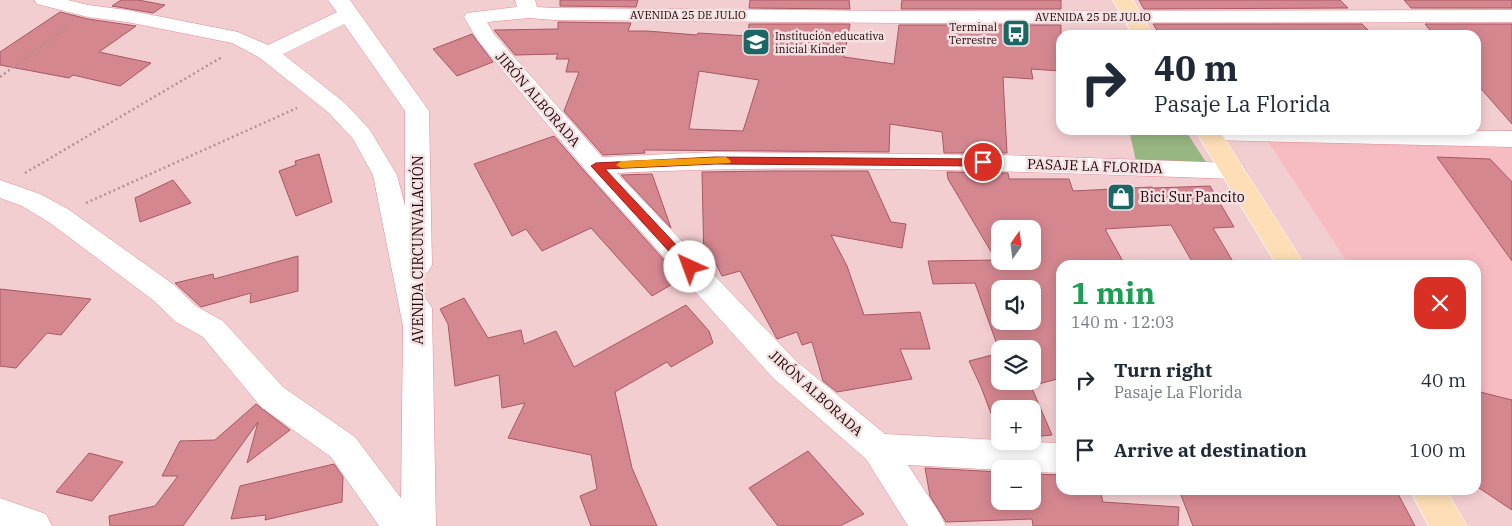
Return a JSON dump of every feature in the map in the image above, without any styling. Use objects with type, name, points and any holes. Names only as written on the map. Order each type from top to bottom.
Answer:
[{"type":"main road","points":[[1126,8],[1140,30]]},
{"type":"main road","points":[[1211,135],[1288,260]]},
{"type":"main road","points":[[1430,495],[1449,526]]},
{"type":"street","points":[[44,0],[88,12],[194,28],[238,38],[268,53],[337,108],[362,135],[386,175],[418,326]]},
{"type":"street","points":[[479,0],[528,10]]},
{"type":"street","points":[[268,53],[343,7]]},
{"type":"street","name":"AVENIDA CIRCUNVALACIÓN","points":[[343,7],[417,111],[418,526]]},
{"type":"street","name":"AVENIDA 25 DE JULIO","points":[[528,10],[692,7],[1326,8],[1512,16]]},
{"type":"street","name":"JIRÓN ALBORADA","points":[[528,10],[474,17],[485,37],[596,166],[784,369],[878,448],[928,526]]},
{"type":"street","points":[[1360,135],[1512,139]]},
{"type":"street","name":"PASAJE LA FLORIDA","points":[[596,166],[715,160],[1002,163],[1234,171]]},
{"type":"street","points":[[8,183],[30,200],[59,216],[163,292],[186,314],[213,329],[272,397],[342,447],[400,526]]},
{"type":"street","points":[[878,448],[1056,458]]},
{"type":"street","points":[[0,515],[34,526]]},
{"type":"path","points":[[0,77],[88,12]]},
{"type":"path","points":[[8,183],[246,42]]},
{"type":"path","points":[[59,216],[322,96]]},
{"type":"shaded area","points":[[1265,137],[1512,145],[1512,505],[1481,466],[1481,260],[1346,260]]},
{"type":"green space","points":[[1130,135],[1188,135],[1206,162],[1136,161]]},
{"type":"building","points":[[121,0],[138,0],[165,5],[153,13],[112,6]]},
{"type":"building","points":[[560,0],[638,0],[636,7],[560,6]]},
{"type":"building","points":[[750,0],[849,0],[850,9],[749,8]]},
{"type":"building","points":[[902,0],[1061,0],[1061,9],[901,9]]},
{"type":"building","points":[[1139,0],[1340,0],[1348,8],[1144,9]]},
{"type":"building","points":[[1404,0],[1512,0],[1512,8],[1411,8]]},
{"type":"building","points":[[60,12],[88,19],[136,26],[99,52],[151,63],[120,86],[73,75],[69,78],[0,65],[0,52]]},
{"type":"building","points":[[558,22],[631,23],[628,31],[748,36],[749,24],[850,24],[844,57],[894,64],[899,25],[1061,25],[1061,30],[1056,30],[1056,71],[1031,69],[1033,79],[1003,77],[1007,153],[944,153],[942,132],[890,124],[889,152],[644,150],[645,153],[603,155],[564,111],[579,72],[566,72],[569,59],[556,59],[558,54],[515,55],[494,30],[558,29]],"holes":[[[699,71],[759,80],[743,131],[689,129]]]},
{"type":"building","points":[[1153,24],[1362,24],[1368,30],[1157,30]]},
{"type":"building","points":[[1425,24],[1512,24],[1512,124],[1481,89],[1481,30],[1430,30]]},
{"type":"building","points":[[472,34],[493,62],[457,76],[433,49]]},
{"type":"building","points":[[554,136],[681,279],[652,296],[591,228],[542,251],[526,229],[512,236],[474,164]]},
{"type":"building","points":[[319,154],[332,202],[296,216],[279,171],[296,165],[295,161]]},
{"type":"building","points":[[1437,157],[1490,159],[1512,182],[1512,261]]},
{"type":"building","points":[[868,171],[891,222],[906,224],[902,248],[831,235],[847,266],[864,315],[920,312],[930,349],[900,349],[912,379],[837,392],[823,381],[812,342],[802,345],[797,332],[777,339],[740,271],[722,276],[714,260],[706,264],[704,262],[702,172]]},
{"type":"building","points":[[947,172],[1008,173],[1009,179],[1069,179],[1073,191],[1210,186],[1234,227],[1213,228],[1232,260],[1191,260],[1171,225],[1105,229],[1122,260],[1056,260],[1056,379],[1041,383],[1041,340],[995,340],[992,330],[1041,330],[1041,280],[991,280],[991,328],[975,283],[933,284],[928,261],[991,260],[991,270],[1041,270],[1041,220],[991,220],[991,252],[948,179]]},
{"type":"building","points":[[652,174],[671,228],[621,175]]},
{"type":"building","points":[[173,180],[191,203],[140,222],[135,198]]},
{"type":"building","points":[[298,256],[298,291],[250,303],[251,293],[201,307],[175,283],[213,274],[214,279]]},
{"type":"building","points":[[0,289],[91,299],[61,335],[47,333],[16,368],[0,366]]},
{"type":"building","points":[[464,298],[488,338],[521,330],[524,344],[556,331],[574,367],[686,305],[709,331],[713,343],[671,367],[667,362],[615,392],[632,468],[657,526],[591,526],[580,496],[597,489],[591,455],[508,438],[525,403],[502,408],[499,375],[455,386],[448,324],[440,309]]},
{"type":"building","points":[[991,355],[991,390],[1033,390],[1037,400],[991,400],[991,413],[969,361]]},
{"type":"building","points":[[1481,392],[1512,400],[1512,510],[1481,489]]},
{"type":"building","points":[[256,404],[290,430],[247,463],[258,422],[183,526],[110,526],[109,516],[155,506],[178,476],[162,476],[180,441],[215,440]]},
{"type":"building","points":[[1041,409],[1052,435],[1041,436]]},
{"type":"building","points":[[808,451],[864,514],[840,526],[778,526],[749,488]]},
{"type":"building","points":[[89,453],[123,462],[92,501],[56,492]]},
{"type":"building","points":[[334,464],[343,477],[342,502],[265,520],[266,515],[231,519],[240,486]]},
{"type":"building","points":[[925,468],[991,472],[991,510],[1041,510],[1041,474],[1056,475],[1056,495],[1101,495],[1103,502],[1179,507],[1178,526],[1033,526],[1032,519],[946,522],[930,496]]},
{"type":"building","points":[[1181,495],[1399,495],[1415,526],[1193,526]]},
{"type":"slow traffic","points":[[621,165],[726,161]]},
{"type":"place","name":"Terminal Terrestre","points":[[1016,33]]},
{"type":"place","name":"Institución educativa inicial Kinder","points":[[756,42]]},
{"type":"place","name":"Bici Sur Pancito","points":[[1121,197]]},
{"type":"route","points":[[690,267],[596,166],[715,160],[983,162]]}]
